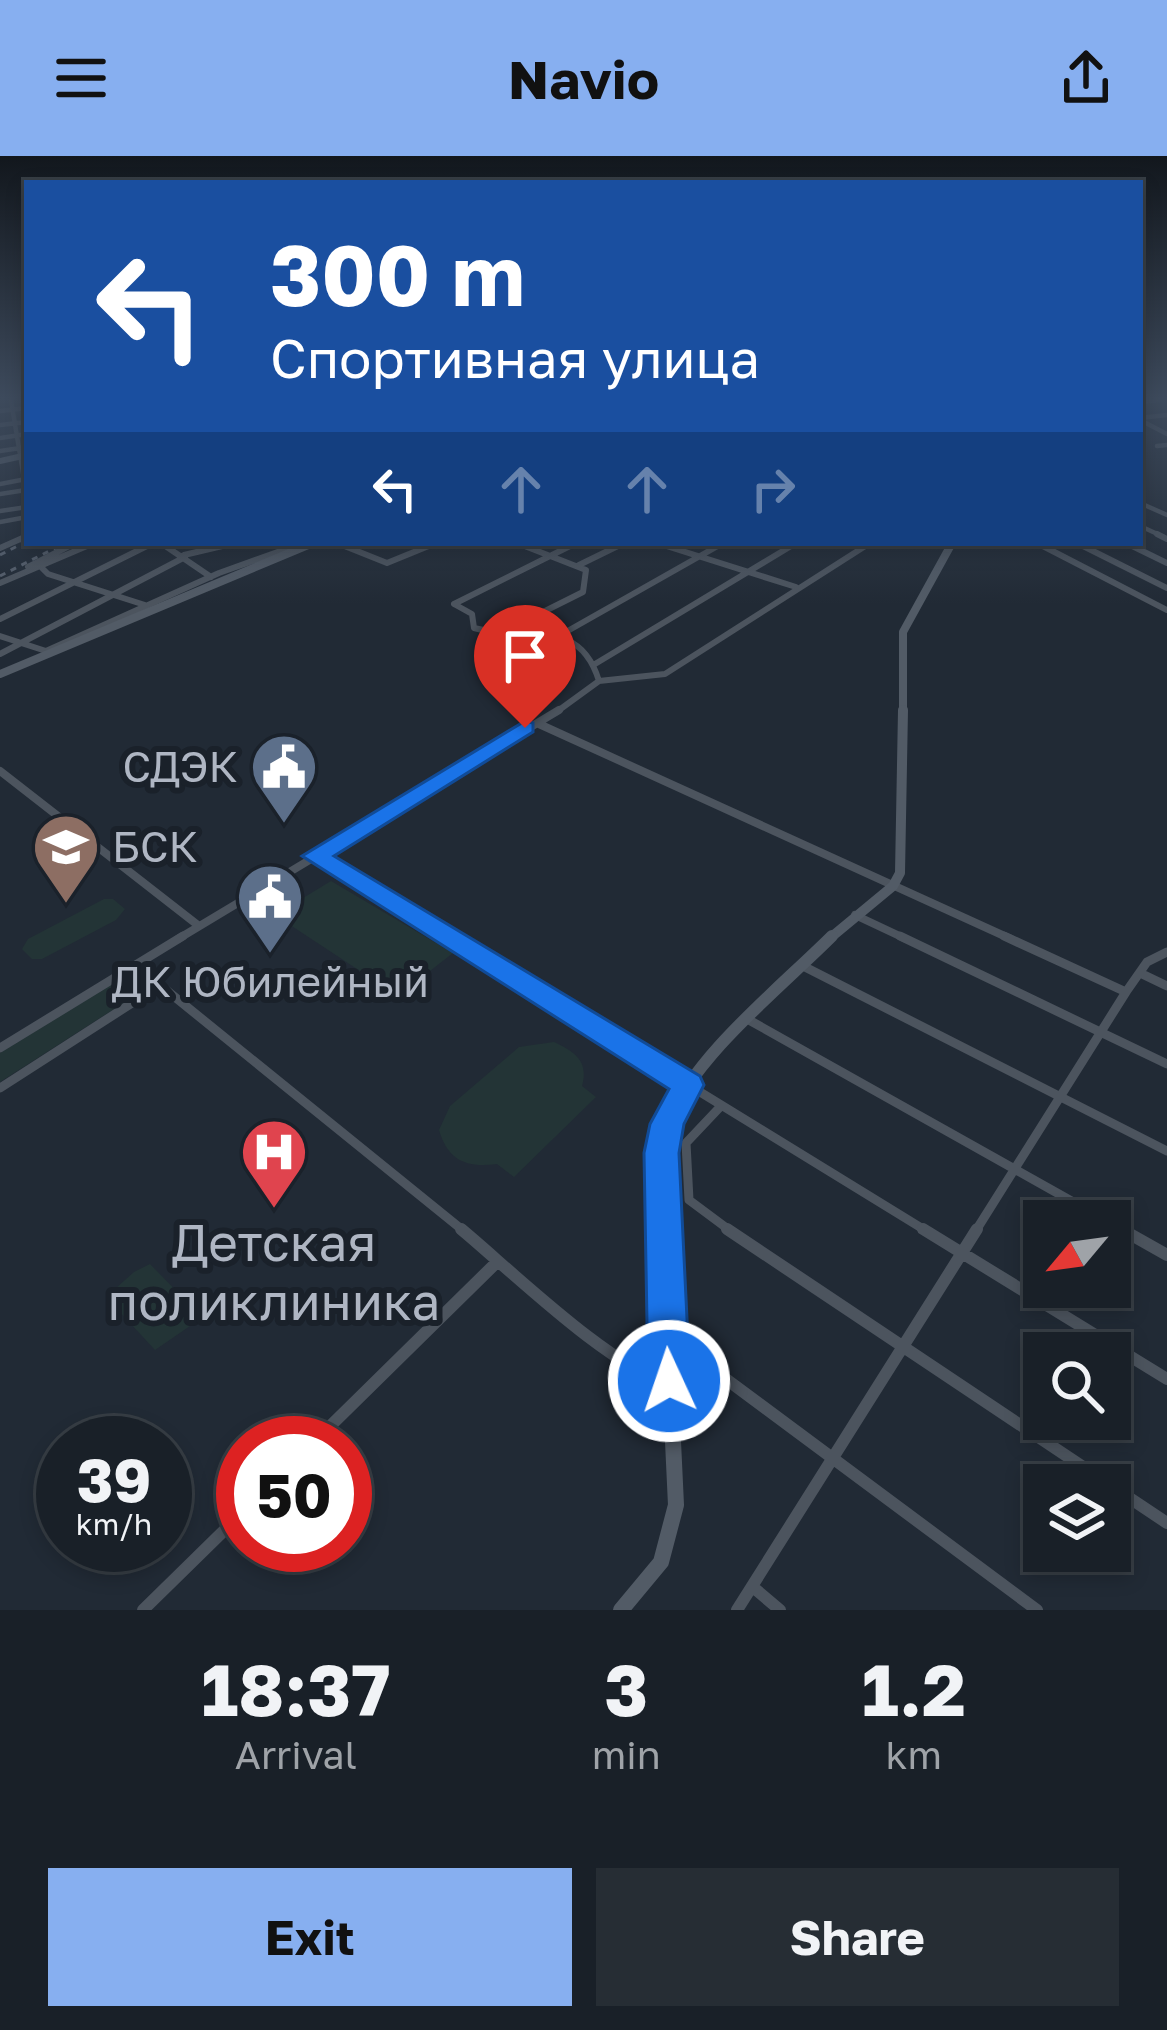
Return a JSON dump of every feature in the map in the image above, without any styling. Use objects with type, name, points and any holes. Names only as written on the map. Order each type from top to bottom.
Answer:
[{"type":"main road","points":[[0,674],[213,580],[305,546]]},
{"type":"main road","points":[[621,1610],[654,1576],[673,1527],[662,1153],[667,1124],[688,1085],[748,1020],[855,915],[893,886],[900,873],[902,632],[948,546]]},
{"type":"street","points":[[0,583],[69,546]]},
{"type":"street","points":[[25,570],[87,546]]},
{"type":"street","points":[[0,619],[150,546]]},
{"type":"street","points":[[163,546],[213,580],[296,546]]},
{"type":"street","points":[[0,654],[183,556],[223,546]]},
{"type":"street","points":[[344,546],[394,562],[429,546]]},
{"type":"street","points":[[529,546],[583,568]]},
{"type":"street","points":[[570,546],[454,604],[472,614],[474,628],[490,634],[538,632],[588,652],[599,681]]},
{"type":"street","points":[[538,632],[532,626],[535,616],[583,592],[583,568],[618,546]]},
{"type":"street","points":[[667,546],[797,587]]},
{"type":"street","points":[[557,637],[717,546]]},
{"type":"street","points":[[595,664],[791,546]]},
{"type":"street","points":[[0,1048],[537,724],[599,681],[650,682],[865,546]]},
{"type":"street","points":[[1043,546],[1167,610]]},
{"type":"street","points":[[1083,546],[1167,588]]},
{"type":"street","points":[[1132,546],[1167,563]]},
{"type":"street","points":[[41,567],[48,574],[112,593],[146,609]]},
{"type":"street","points":[[0,636],[48,651]]},
{"type":"street","points":[[537,724],[1126,992]]},
{"type":"street","points":[[0,771],[199,926]]},
{"type":"street","points":[[315,856],[1167,1378]]},
{"type":"street","points":[[855,915],[1167,1064]]},
{"type":"street","points":[[737,1610],[1126,992],[1148,962],[1167,952]]},
{"type":"street","points":[[136,964],[478,1240],[497,1262],[638,1371],[669,1381]]},
{"type":"street","points":[[803,966],[1167,1151]]},
{"type":"street","points":[[1140,974],[1167,986]]},
{"type":"street","points":[[0,1088],[160,985]]},
{"type":"street","points":[[748,1020],[1069,1200]]},
{"type":"street","points":[[720,1106],[686,1144],[689,1200],[1167,1523]]},
{"type":"street","points":[[1131,1235],[1167,1255]]},
{"type":"street","points":[[341,1416],[497,1262]]},
{"type":"street","points":[[667,1335],[1036,1610]]},
{"type":"street","points":[[143,1610],[216,1538]]},
{"type":"street","points":[[754,1588],[780,1610]]},
{"type":"shaded area","points":[[331,881],[453,953],[398,996],[275,915]]},
{"type":"shaded area","points":[[104,899],[113,899],[125,909],[116,920],[42,959],[32,959],[22,949],[28,939]]},
{"type":"shaded area","points":[[134,971],[150,986],[0,1082],[0,1053]]},
{"type":"shaded area","points":[[554,1042],[578,1058],[584,1070],[582,1086],[596,1097],[514,1177],[497,1164],[477,1165],[453,1155],[439,1130],[450,1106],[519,1047]]},
{"type":"shaded area","points":[[150,1264],[198,1313],[190,1326],[155,1350],[106,1297]]},
{"type":"railway","points":[[0,555],[24,543]]},
{"type":"railway","points":[[0,576],[59,546]]},
{"type":"place","name":"СДЭК","points":[[284,826]]},
{"type":"place","name":"БСК","points":[[66,906]]},
{"type":"place","name":"ДК Юбилейный","points":[[270,956]]},
{"type":"place","name":"Детская поликлиника","points":[[274,1211]]},
{"type":"route","points":[[525,728],[315,856],[688,1085],[667,1124],[662,1153],[669,1381]]}]
